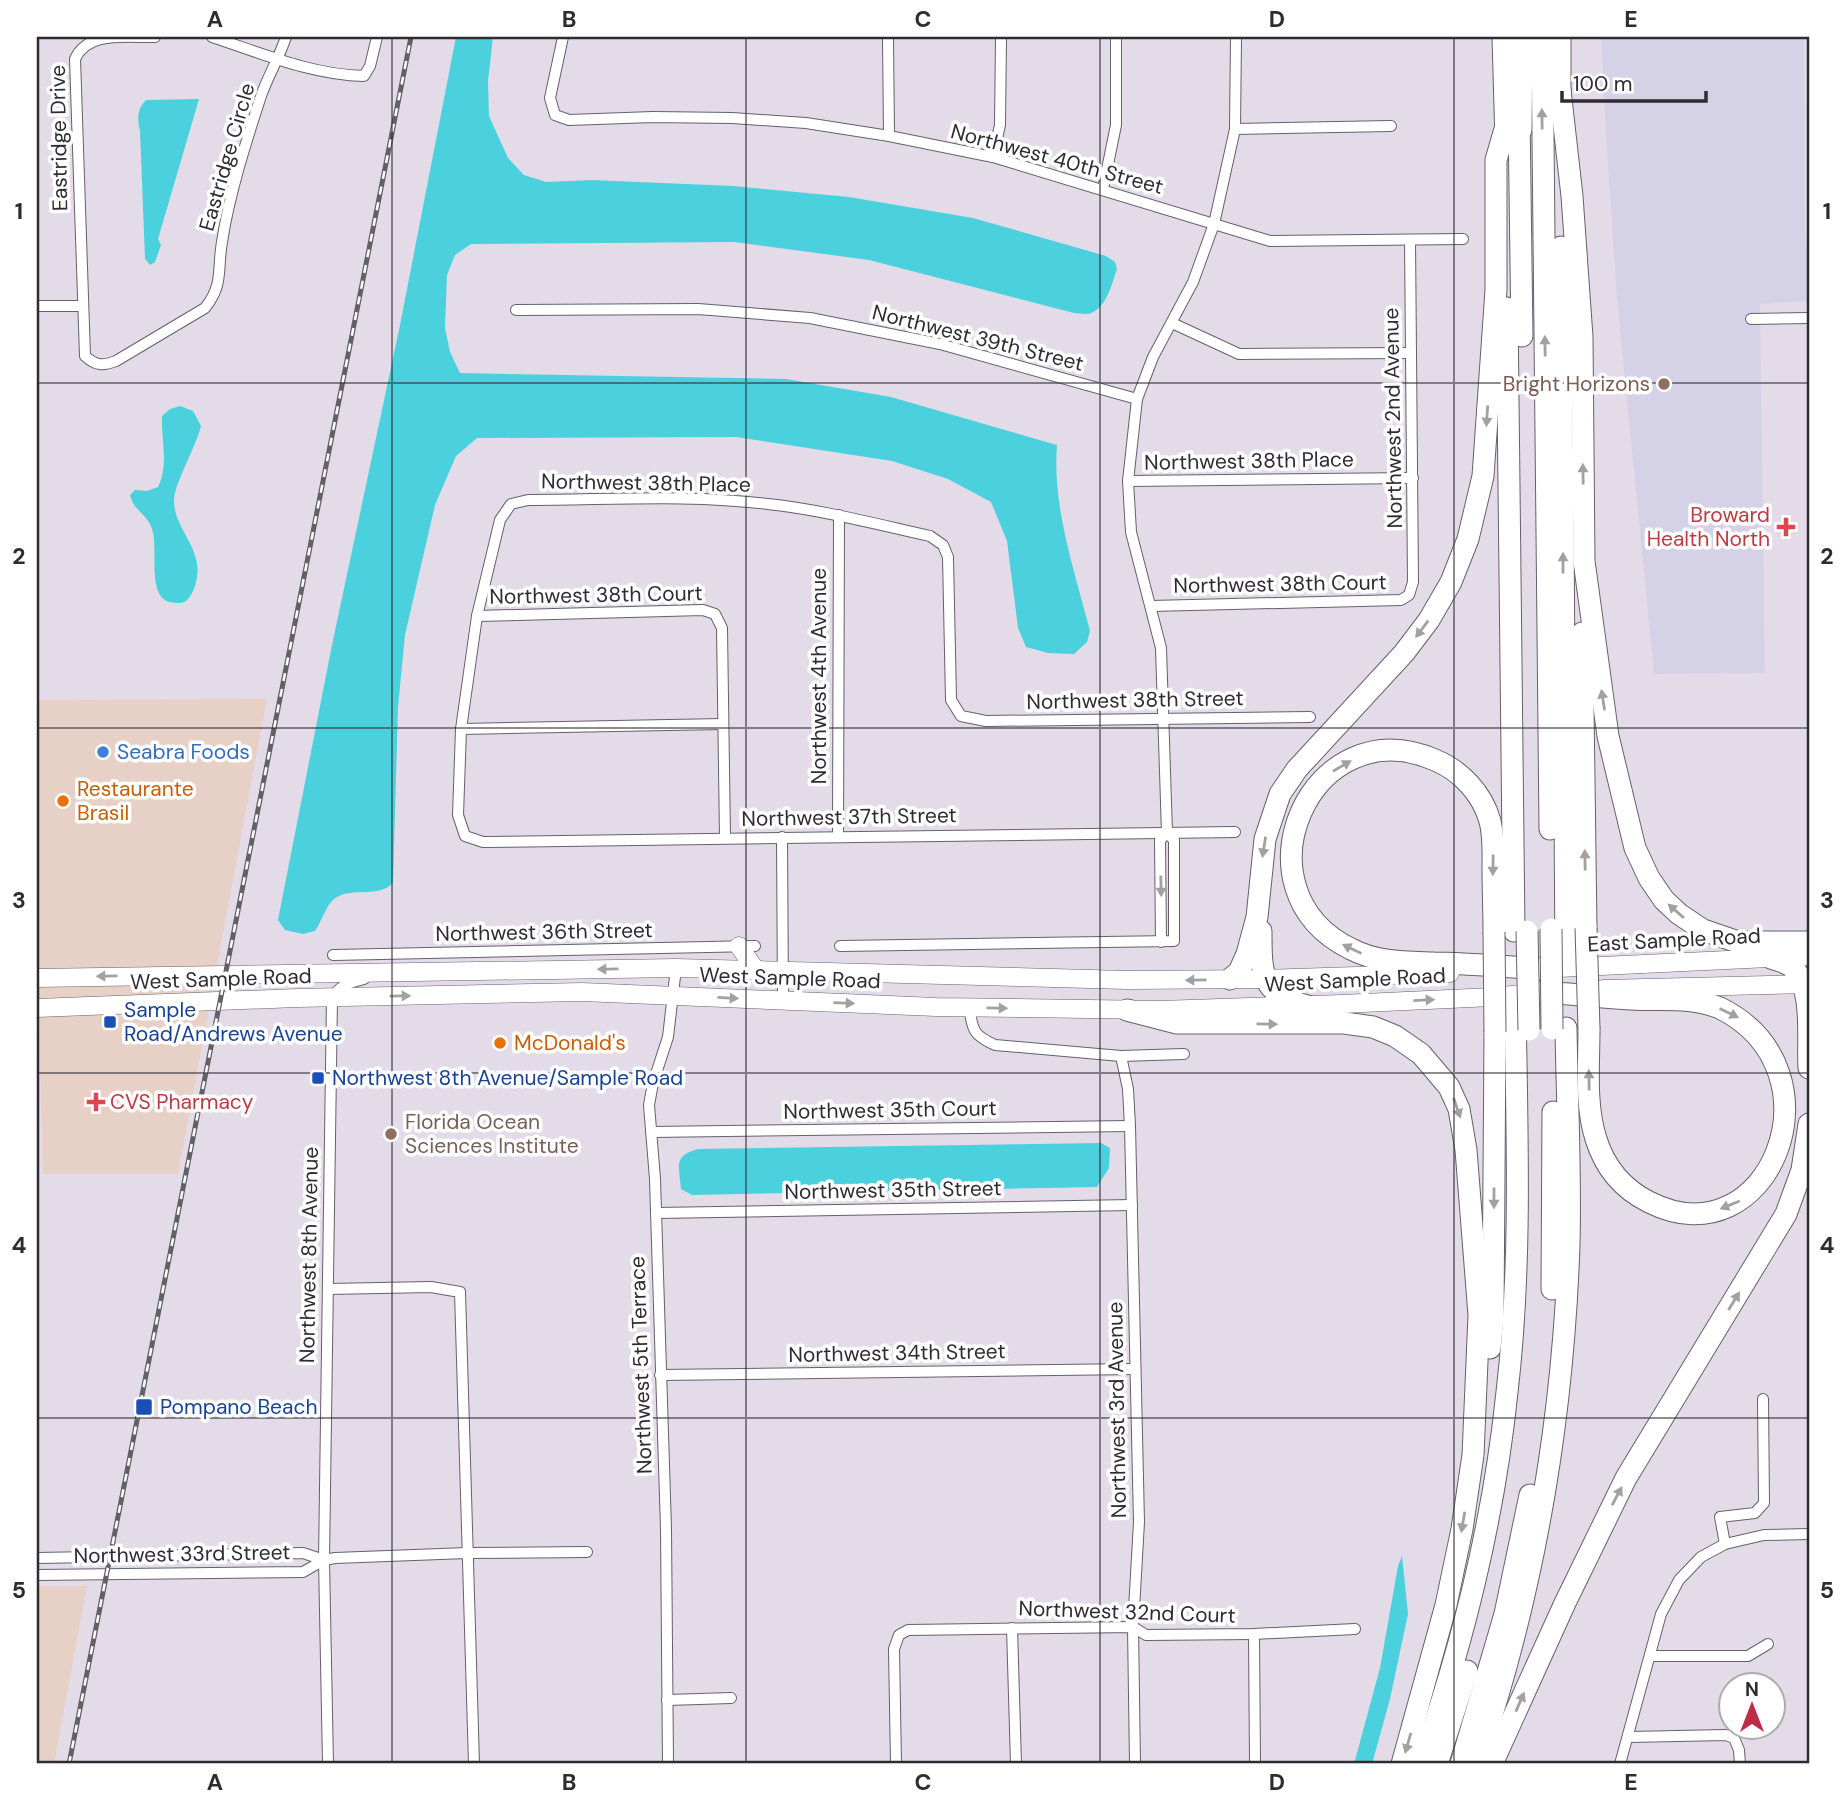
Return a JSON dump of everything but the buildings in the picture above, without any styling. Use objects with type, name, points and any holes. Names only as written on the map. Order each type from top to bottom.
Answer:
[{"type":"highway","points":[[1421,1764],[1443,1701],[1471,1600],[1492,1497],[1506,1405],[1515,1288],[1503,37]]},
{"type":"highway","points":[[1516,37],[1521,149]]},
{"type":"highway","points":[[1512,931],[1522,37]]},
{"type":"highway","points":[[1541,992],[1634,999],[1687,999],[1720,1008],[1756,1027],[1772,1042],[1789,1068],[1796,1102],[1796,1125],[1792,1144],[1781,1166],[1762,1188],[1729,1206],[1707,1212],[1664,1208],[1644,1200],[1618,1179],[1605,1162],[1590,1118],[1589,1029],[1568,929],[1542,37]]},
{"type":"highway","points":[[1560,37],[1568,929]]},
{"type":"highway","points":[[1461,1764],[1505,1614],[1527,1510],[1543,1405],[1554,1245],[1559,1029],[1568,929],[1584,561],[1582,337],[1572,196],[1560,90]]},
{"type":"highway","points":[[1230,979],[1239,972],[1245,961],[1257,916],[1265,839],[1280,794],[1297,769],[1404,653],[1429,620],[1451,582],[1468,539],[1483,476],[1496,290],[1496,160],[1505,129]]},
{"type":"highway","points":[[1584,561],[1608,736],[1635,848],[1649,878],[1671,908],[1692,924],[1711,933],[1738,942],[1809,942]]},
{"type":"highway","points":[[1512,931],[1490,821],[1472,785],[1454,770],[1418,754],[1382,751],[1337,767],[1315,787],[1300,810],[1295,824],[1290,860],[1295,883],[1304,905],[1324,932],[1351,950],[1384,960],[1541,968]]},
{"type":"highway","points":[[1257,916],[1261,924],[1264,979],[1275,993],[1307,1006]]},
{"type":"highway","points":[[1770,958],[1789,965],[1806,984],[1809,1068]]},
{"type":"highway","points":[[1127,1010],[1177,1023],[1364,1025],[1389,1032],[1421,1055],[1443,1080],[1459,1109],[1466,1150],[1479,1315],[1473,1455],[1462,1530],[1446,1605],[1402,1764]]},
{"type":"highway","points":[[1476,1764],[1501,1687],[1527,1583],[1539,1526],[1557,1405],[1569,1244],[1559,1029]]},
{"type":"highway","points":[[1473,1455],[1480,1442],[1493,1317],[1513,1032]]},
{"type":"highway","points":[[1437,1764],[1457,1705],[1485,1603],[1507,1499],[1520,1405],[1530,1261],[1513,1032]]},
{"type":"highway","points":[[1492,1764],[1564,1603],[1626,1478],[1786,1214],[1802,1171],[1809,1124]]},
{"type":"main road","points":[[747,946],[755,969]]},
{"type":"main road","name":"East Sample Road","points":[[1541,968],[1809,956]]},
{"type":"main road","name":"West Sample Road","points":[[37,978],[676,968],[1072,979],[1264,979],[1541,968]]},
{"type":"main road","points":[[1541,992],[1806,984]]},
{"type":"main road","name":"West Sample Road","points":[[37,1008],[582,992],[969,1007],[1127,1010],[1307,1006],[1541,992]]},
{"type":"street","name":"Eastridge Drive","points":[[83,306],[75,59],[79,49],[97,39],[155,37]]},
{"type":"street","points":[[212,37],[279,60],[364,76],[370,66],[377,37]]},
{"type":"street","name":"Eastridge Circle","points":[[83,306],[85,356],[94,364],[104,365],[205,308],[220,281],[221,245],[262,93],[279,60],[286,37]]},
{"type":"street","name":"Northwest 40th Street","points":[[563,37],[550,98],[555,115],[569,120],[653,117],[806,123],[993,157],[1270,241],[1463,239]]},
{"type":"street","points":[[888,37],[889,136]]},
{"type":"street","points":[[993,157],[1000,125],[1001,37]]},
{"type":"street","points":[[1102,189],[1116,125],[1116,37]]},
{"type":"street","points":[[840,946],[1174,941],[1174,840],[1167,832],[1161,648],[1131,532],[1128,481],[1137,399],[1153,357],[1192,282],[1214,224],[1235,129],[1236,37]]},
{"type":"street","points":[[1235,129],[1391,127]]},
{"type":"street","name":"Northwest 2nd Avenue","points":[[1409,595],[1413,582],[1410,240]]},
{"type":"street","points":[[37,306],[83,306]]},
{"type":"street","name":"Northwest 39th Street","points":[[516,310],[698,309],[810,318],[940,344],[1137,399]]},
{"type":"street","points":[[1751,319],[1809,318]]},
{"type":"street","points":[[1172,323],[1239,354],[1411,353]]},
{"type":"street","name":"Northwest 38th Place","points":[[1128,481],[1413,478]]},
{"type":"street","name":"Northwest 38th Place","points":[[477,616],[500,520],[511,504],[528,500],[711,499],[768,504],[839,515],[930,536],[943,545],[948,557],[951,700],[961,716]]},
{"type":"street","name":"Northwest 4th Avenue","points":[[838,836],[839,515]]},
{"type":"street","name":"Northwest 38th Court","points":[[1151,606],[1401,600],[1409,595]]},
{"type":"street","name":"Northwest 38th Court","points":[[477,616],[703,610],[715,614],[722,628],[723,724]]},
{"type":"street","points":[[477,616],[461,729],[723,724],[725,838]]},
{"type":"street","name":"Northwest 38th Street","points":[[961,716],[986,721],[1310,718]]},
{"type":"street","name":"Northwest 37th Street","points":[[461,729],[458,815],[465,836],[483,842],[1235,832]]},
{"type":"street","points":[[1161,942],[1160,840],[1167,832]]},
{"type":"street","points":[[782,837],[783,1000]]},
{"type":"street","name":"Northwest 36th Street","points":[[333,955],[747,946]]},
{"type":"street","points":[[332,998],[337,989],[345,984],[398,973],[401,954]]},
{"type":"street","name":"Northwest 5th Terrace","points":[[668,1764],[666,1529],[650,1094],[668,1037],[676,968]]},
{"type":"street","name":"Northwest 8th Avenue","points":[[328,1764],[324,1560],[332,998]]},
{"type":"street","points":[[969,1007],[974,1031],[995,1045],[1121,1056],[1184,1054]]},
{"type":"street","name":"Northwest 3rd Avenue","points":[[1121,1056],[1128,1089],[1130,1126],[1139,1522],[1133,1627],[1135,1764]]},
{"type":"street","name":"Northwest 35th Court","points":[[650,1132],[1130,1126]]},
{"type":"street","name":"Northwest 35th Street","points":[[656,1213],[1132,1205]]},
{"type":"street","points":[[328,1289],[431,1287],[460,1292],[474,1764]]},
{"type":"street","name":"Northwest 34th Street","points":[[660,1375],[1135,1369]]},
{"type":"street","points":[[1725,1544],[1720,1517],[1755,1513],[1764,1503],[1763,1399]]},
{"type":"street","points":[[1620,1764],[1661,1614],[1679,1580],[1701,1557],[1725,1544],[1764,1535],[1809,1534]]},
{"type":"street","name":"Northwest 33rd Street","points":[[37,1558],[303,1553],[324,1560],[467,1553],[587,1552]]},
{"type":"street","name":"Northwest 33rd Street","points":[[37,1575],[303,1572],[324,1560]]},
{"type":"street","name":"Northwest 32nd Court","points":[[896,1764],[894,1649],[898,1635],[908,1630],[1133,1627],[1146,1635],[1355,1629]]},
{"type":"street","points":[[1012,1628],[1016,1764]]},
{"type":"street","points":[[1254,1634],[1255,1764]]},
{"type":"street","points":[[1651,1656],[1748,1656],[1768,1644]]},
{"type":"street","points":[[667,1700],[732,1698]]},
{"type":"street","points":[[1629,1737],[1726,1735],[1734,1738],[1739,1750],[1740,1764]]},
{"type":"shaded area","points":[[1601,37],[1804,37],[1805,233],[1809,301],[1760,304],[1765,673],[1654,674],[1617,298]]},
{"type":"shaded area","points":[[267,699],[178,1174],[43,1174],[37,931],[37,700]]},
{"type":"shaded area","points":[[37,1586],[87,1586],[54,1764],[37,1764]]},
{"type":"water","points":[[456,37],[493,37],[488,81],[489,116],[508,158],[524,175],[546,182],[592,180],[733,186],[849,197],[973,218],[1106,256],[1115,262],[1117,269],[1105,300],[1097,310],[1087,314],[1074,313],[869,260],[734,242],[471,244],[455,255],[447,275],[445,328],[450,352],[460,373],[786,379],[891,397],[1057,445],[1056,468],[1061,516],[1090,631],[1087,642],[1074,654],[1048,653],[1026,647],[1018,628],[1007,541],[991,502],[948,479],[892,461],[736,437],[477,438],[456,456],[435,505],[405,635],[398,707],[393,883],[379,891],[338,897],[331,902],[315,931],[303,934],[285,930],[278,920]]},
{"type":"water","points":[[199,99],[158,239],[161,245],[155,262],[150,265],[145,259],[139,110],[146,100]]},
{"type":"water","points":[[180,406],[193,411],[201,426],[174,501],[178,520],[192,547],[197,567],[192,593],[186,601],[178,603],[163,598],[158,591],[152,529],[130,495],[135,490],[147,491],[158,487],[164,461],[162,416],[170,409]]},
{"type":"water","points":[[1101,1143],[1110,1148],[1109,1168],[1097,1187],[692,1195],[681,1189],[679,1174],[681,1158],[698,1149]]},
{"type":"water","points":[[1402,1556],[1408,1614],[1390,1699],[1372,1764],[1354,1764],[1380,1668]]},
{"type":"railway","points":[[69,1764],[411,37]]},
{"type":"place","name":"Bright Horizons","points":[[1664,384]]},
{"type":"place","name":"Broward Health North","points":[[1786,527]]},
{"type":"place","name":"Seabra Foods","points":[[103,752]]},
{"type":"place","name":"Restaurante Brasil","points":[[63,801]]},
{"type":"place","name":"Sample Road/Andrews Avenue","points":[[110,1022]]},
{"type":"place","name":"McDonald's","points":[[500,1043]]},
{"type":"place","name":"Northwest 8th Avenue/Sample Road","points":[[318,1078]]},
{"type":"place","name":"CVS Pharmacy","points":[[96,1102]]},
{"type":"place","name":"Florida Ocean Sciences Institute","points":[[391,1134]]},
{"type":"place","name":"Pompano Beach","points":[[144,1407]]}]
